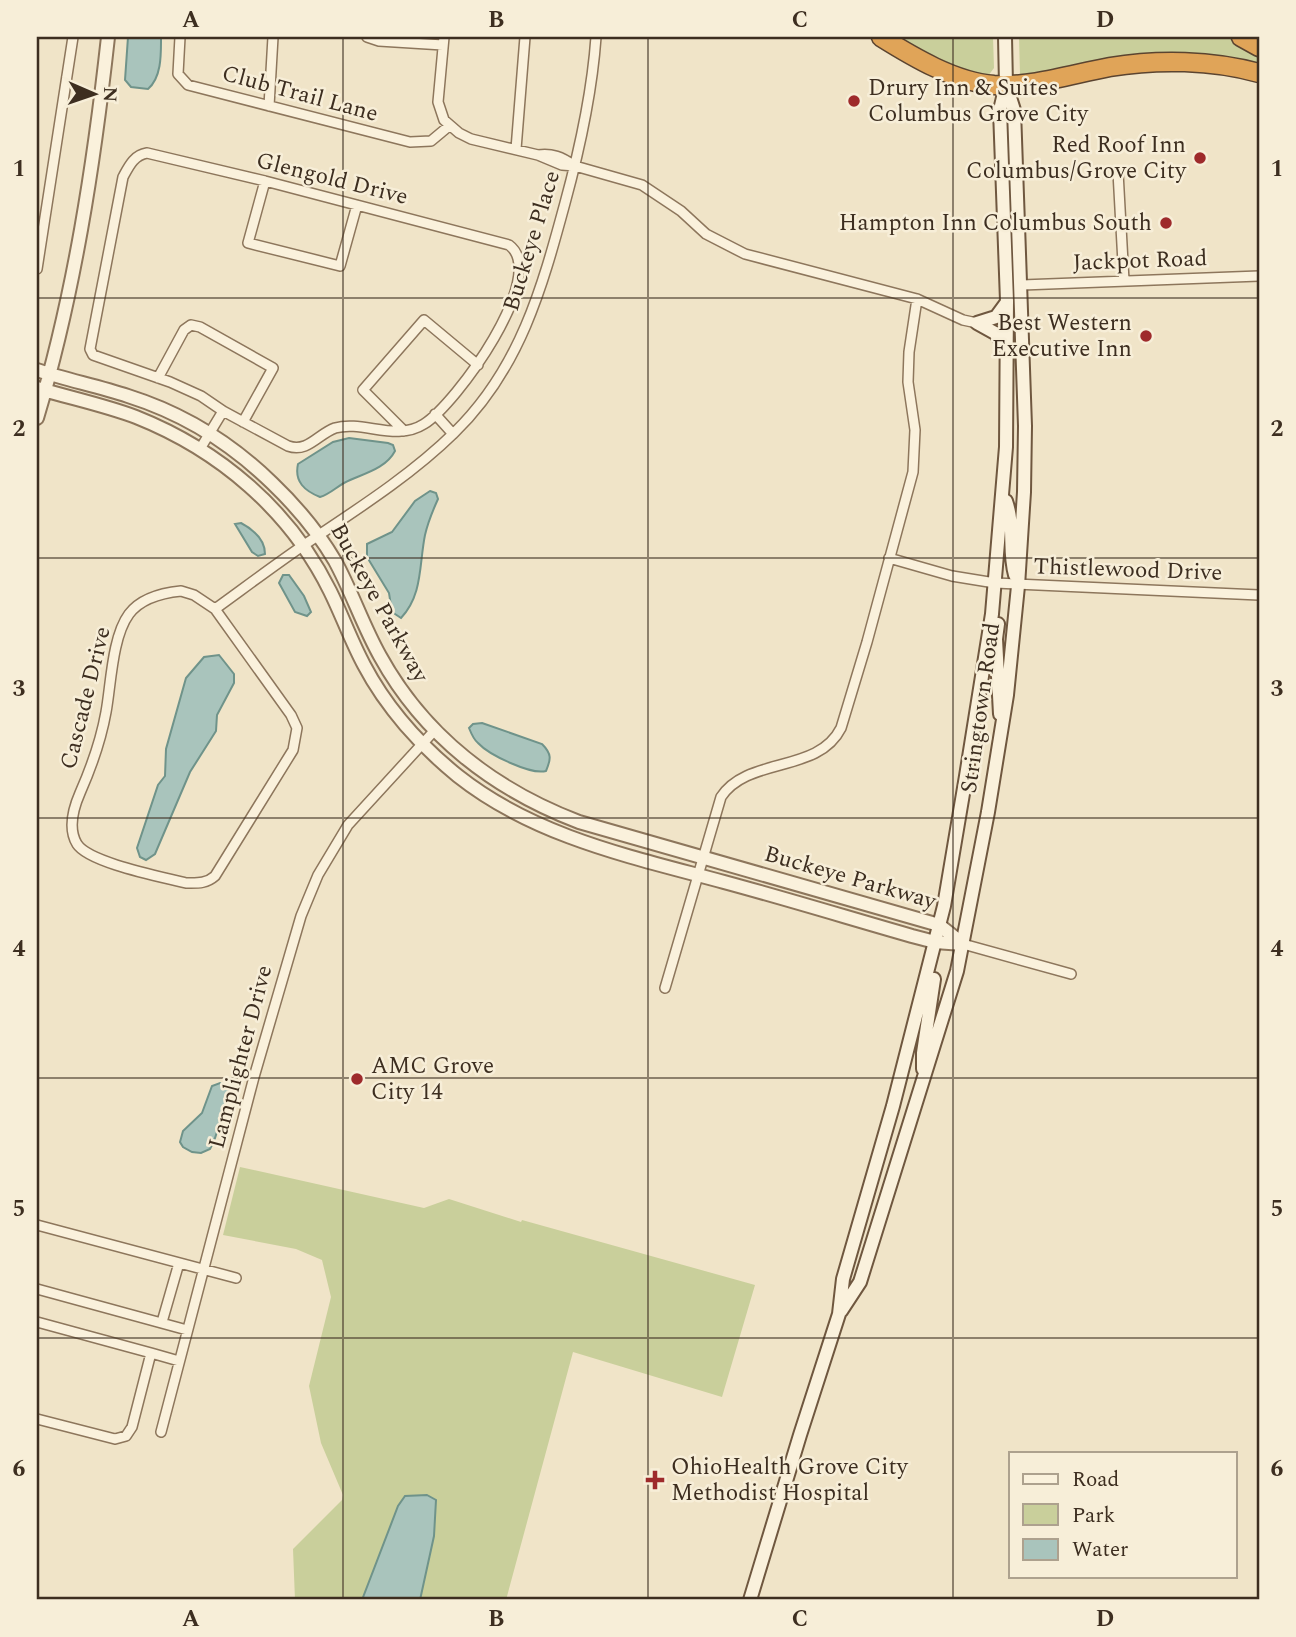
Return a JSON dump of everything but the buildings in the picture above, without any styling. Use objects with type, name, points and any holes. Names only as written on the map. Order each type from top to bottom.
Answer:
[{"type":"highway","points":[[881,37],[909,55],[937,68],[978,81],[1006,85],[1032,83],[1114,67],[1156,63],[1208,65],[1259,73]]},
{"type":"highway","points":[[1241,37],[1259,47]]},
{"type":"main road","points":[[37,418],[41,389],[50,374],[88,186],[108,37]]},
{"type":"main road","name":"Stringtown Road","points":[[750,1600],[839,1314],[843,1279],[939,942],[939,925],[977,711],[995,583],[1008,411],[1000,110],[1006,85],[1005,37]]},
{"type":"main road","name":"Stringtown Road","points":[[839,1314],[860,1282],[963,944],[1002,726],[1018,586],[1025,426],[1014,110],[1006,85]]},
{"type":"main road","points":[[1003,174],[1010,189],[1014,281],[1022,285]]},
{"type":"main road","points":[[977,323],[996,317],[1007,301]]},
{"type":"main road","points":[[977,323],[995,332],[1008,350]]},
{"type":"main road","name":"Buckeye Parkway","points":[[37,370],[152,405],[210,434],[271,482],[319,536],[346,583],[380,656],[406,695],[435,730],[489,776],[539,806],[579,822],[939,925],[963,944]]},
{"type":"main road","name":"Buckeye Parkway","points":[[41,389],[133,416],[200,449],[254,490],[303,546],[331,591],[365,666],[383,695],[422,743],[471,785],[529,821],[587,843],[699,875],[939,942],[963,944]]},
{"type":"main road","points":[[1003,494],[1009,509],[1011,527],[1010,559],[1018,586]]},
{"type":"main road","points":[[995,583],[1001,604],[996,639],[998,705],[1002,726]]},
{"type":"main road","points":[[923,1081],[923,1053],[939,942]]},
{"type":"street","points":[[37,269],[74,37]]},
{"type":"street","name":"Club Trail Lane","points":[[180,37],[177,69],[184,83],[410,142],[431,141],[449,126]]},
{"type":"street","points":[[269,106],[273,37]]},
{"type":"street","points":[[367,37],[379,41],[443,41],[438,102],[440,112],[449,126],[471,139],[538,155],[548,153],[562,157],[575,166],[642,185],[681,211],[706,234],[745,254],[917,299],[963,320],[977,323]]},
{"type":"street","points":[[516,149],[525,37]]},
{"type":"street","name":"Buckeye Place","points":[[215,609],[419,464],[453,434],[483,401],[497,380],[533,313],[575,166],[592,86],[596,37]]},
{"type":"street","name":"Glengold Drive","points":[[158,378],[93,355],[90,349],[123,177],[129,164],[138,156],[147,153],[502,243],[515,250],[519,260],[518,282],[497,333],[478,365]]},
{"type":"street","points":[[1118,172],[1124,281]]},
{"type":"street","points":[[265,181],[248,243],[340,266],[357,205]]},
{"type":"street","name":"Jackpot Road","points":[[1022,285],[1259,276]]},
{"type":"street","points":[[665,988],[721,797],[729,786],[740,779],[817,752],[837,736],[867,642],[913,472],[915,430],[908,363],[917,299]]},
{"type":"street","points":[[243,422],[273,368],[200,327],[191,326],[184,330],[158,378],[201,396],[243,422],[288,446],[297,448],[307,446],[327,432],[344,426],[404,431],[425,424],[450,401],[478,365],[424,320],[363,390],[404,431]]},
{"type":"street","points":[[200,449],[223,411]]},
{"type":"street","points":[[435,414],[453,434]]},
{"type":"street","name":"Thistlewood Drive","points":[[889,558],[952,576],[1018,586],[1259,595]]},
{"type":"street","name":"Cascade Drive","points":[[181,591],[194,595],[215,609],[291,715],[297,728],[293,750],[215,876],[209,881],[186,883],[102,861],[78,845],[72,818],[105,716],[119,638],[125,621],[141,602],[181,591]]},
{"type":"street","name":"Lamplighter Drive","points":[[161,1432],[277,995],[301,916],[313,886],[348,825],[435,730]]},
{"type":"street","name":"Buckeye Parkway","points":[[963,944],[1071,974]]},
{"type":"street","points":[[37,1224],[236,1278]]},
{"type":"street","points":[[162,1322],[179,1263]]},
{"type":"street","points":[[37,1289],[187,1329]]},
{"type":"street","points":[[37,1322],[179,1361]]},
{"type":"street","points":[[37,1419],[116,1439],[126,1436],[132,1427],[151,1353]]},
{"type":"green space","points":[[888,37],[993,37],[994,68],[988,76],[936,63]]},
{"type":"green space","points":[[1019,37],[1230,37],[1259,53],[1259,67],[1026,77],[1020,74]]},
{"type":"green space","points":[[240,1167],[424,1208],[449,1199],[521,1222],[522,1220],[755,1285],[722,1397],[573,1352],[506,1600],[420,1600],[434,1536],[398,1506],[362,1600],[295,1600],[293,1549],[342,1500],[343,1495],[321,1443],[309,1386],[331,1297],[322,1260],[296,1249],[223,1235]]},
{"type":"water","points":[[128,37],[161,37],[158,71],[148,89],[131,87],[125,80]]},
{"type":"water","points":[[349,438],[388,443],[393,445],[395,451],[379,467],[344,483],[324,496],[320,497],[305,489],[299,481],[298,464],[333,442]]},
{"type":"water","points":[[430,491],[436,493],[438,499],[425,535],[417,589],[401,618],[392,612],[389,593],[367,557],[367,544],[392,532],[415,501]]},
{"type":"water","points":[[241,523],[258,536],[265,554],[258,556],[252,552],[235,524]]},
{"type":"water","points":[[283,575],[289,575],[304,596],[311,612],[307,616],[295,612],[279,583]]},
{"type":"water","points":[[219,655],[234,674],[234,683],[217,715],[216,731],[190,772],[155,854],[146,860],[140,857],[137,848],[158,785],[165,776],[166,749],[186,678],[204,657]]},
{"type":"water","points":[[482,723],[542,744],[550,757],[546,771],[521,767],[483,748],[469,728],[473,724]]},
{"type":"water","points":[[220,1083],[228,1086],[230,1092],[214,1141],[210,1149],[201,1153],[192,1152],[180,1142],[183,1131],[202,1113],[212,1086]]},
{"type":"water","points":[[427,1495],[436,1500],[434,1536],[420,1600],[362,1600],[398,1506],[405,1496]]},
{"type":"place","name":"Drury Inn & Suites Columbus Grove City","points":[[854,101]]},
{"type":"place","name":"Red Roof Inn Columbus/Grove City","points":[[1200,158]]},
{"type":"place","name":"Hampton Inn Columbus South","points":[[1166,223]]},
{"type":"place","name":"Best Western Executive Inn","points":[[1146,336]]},
{"type":"place","name":"AMC Grove City 14","points":[[357,1079]]},
{"type":"place","name":"OhioHealth Grove City Methodist Hospital","points":[[655,1480]]}]
